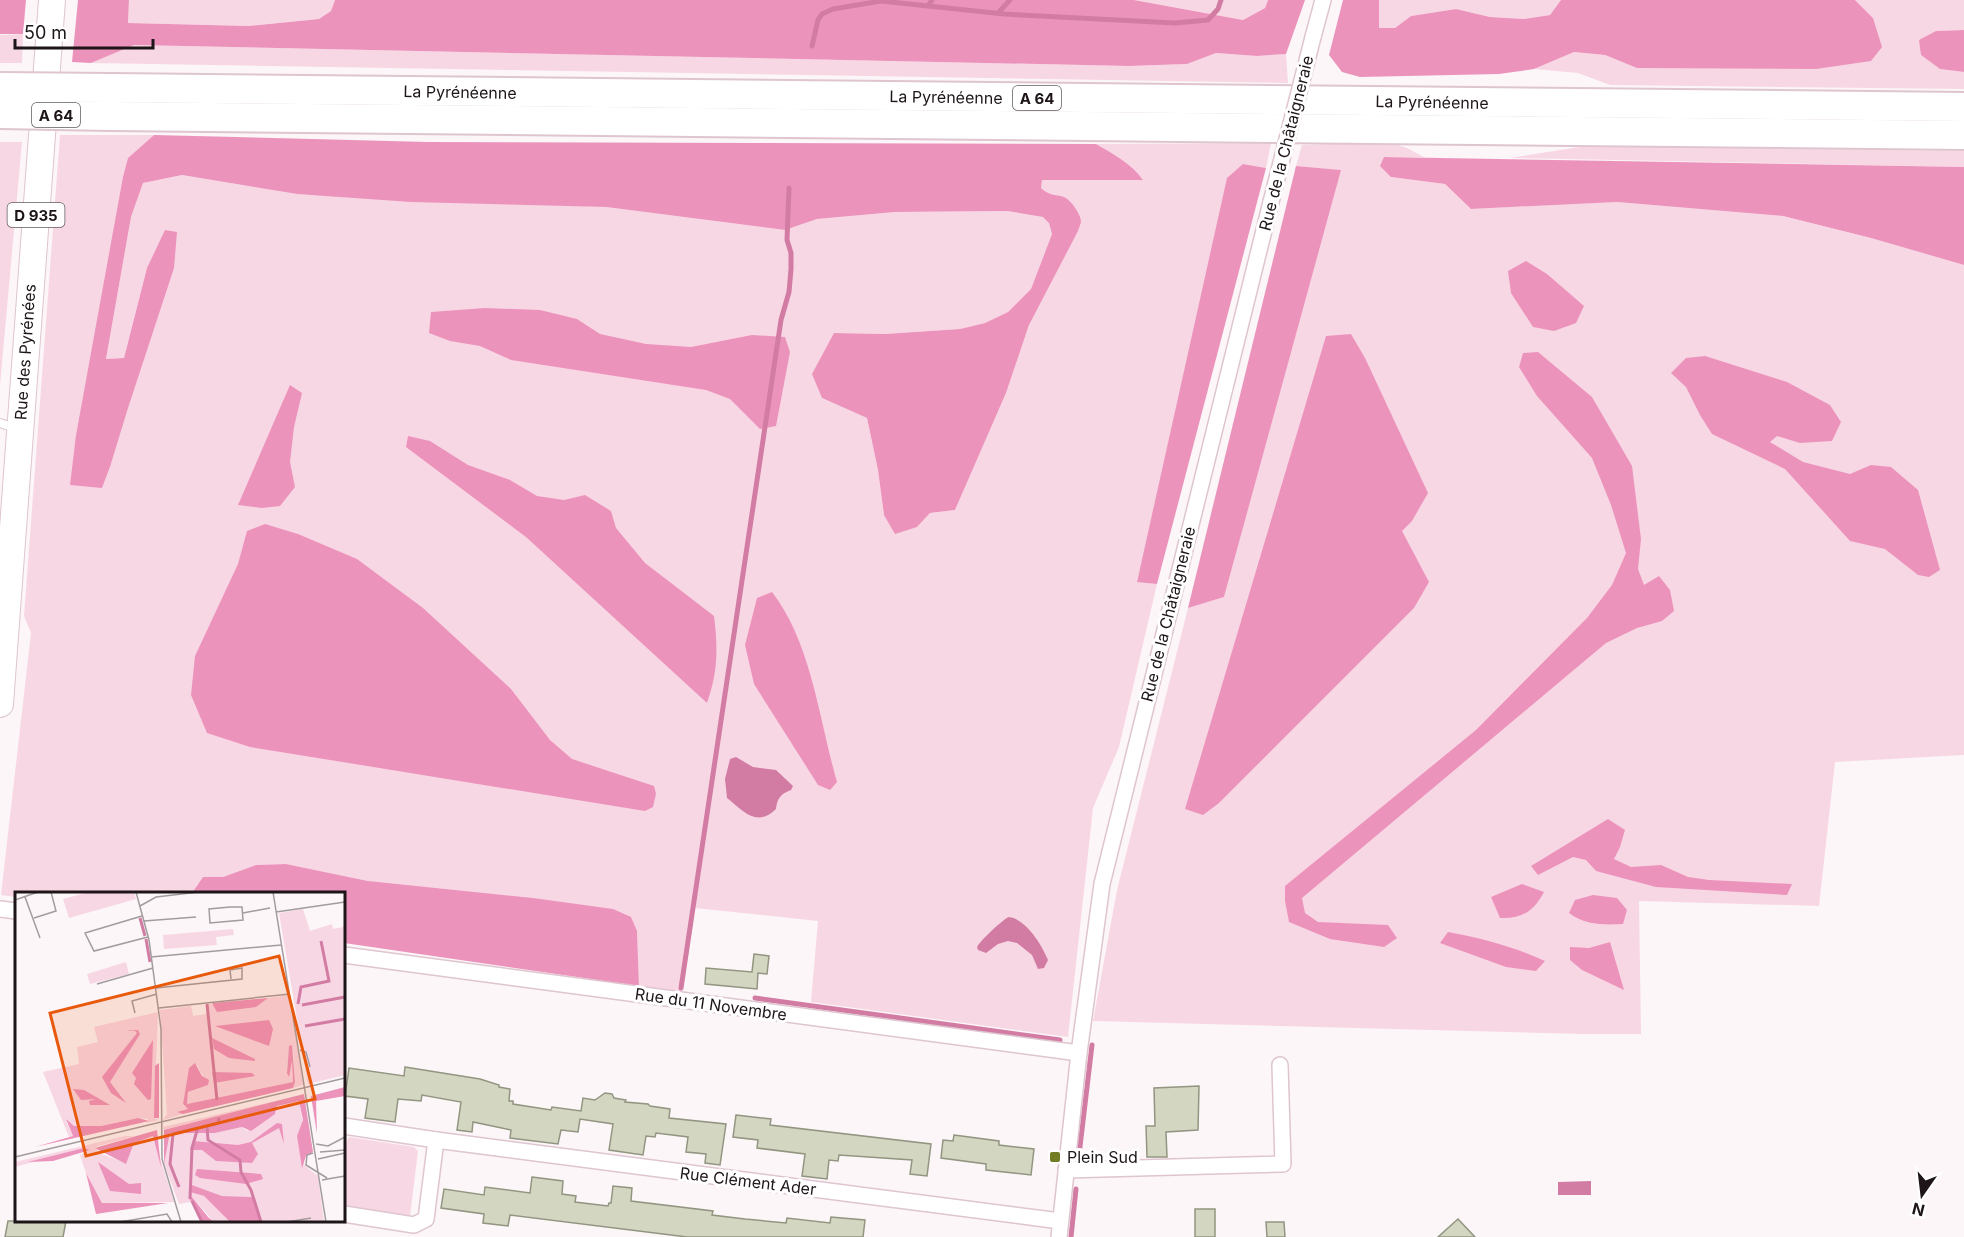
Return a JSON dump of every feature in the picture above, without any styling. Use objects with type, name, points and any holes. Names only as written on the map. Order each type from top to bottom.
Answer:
[{"type":"highway","name":"La Pyrénéenne","points":[[0,87],[111,102],[1964,135]]},
{"type":"highway","name":"La Pyrénéenne","points":[[0,114],[111,102],[1964,107]]},
{"type":"main road","name":"Rue des Pyrénées","points":[[0,704],[9,426],[52,0]]},
{"type":"street","name":"Rue de la Châtaigneraie","points":[[1060,1229],[1079,1053],[1102,884],[1323,0]]},
{"type":"street","points":[[0,909],[15,911]]},
{"type":"street","name":"Rue du 11 Novembre","points":[[345,955],[1079,1053]]},
{"type":"street","points":[[1066,1170],[1283,1164],[1280,1065]]},
{"type":"street","name":"Rue Clément Ader","points":[[345,1126],[1060,1229]]},
{"type":"street","points":[[345,1214],[414,1225],[426,1219],[436,1140]]},
{"type":"shaded area","points":[[0,0],[26,0],[23,34],[0,34]]},
{"type":"shaded area","points":[[78,0],[129,0],[128,23],[248,26],[319,19],[331,11],[335,0],[1134,0],[1243,20],[1265,8],[1268,0],[1305,0],[1286,54],[1257,56],[1216,53],[1187,64],[1129,66],[134,45],[91,63],[72,62]]},
{"type":"shaded area","points":[[129,0],[335,0],[331,11],[319,19],[248,26],[128,23]]},
{"type":"shaded area","points":[[1134,0],[1268,0],[1265,8],[1243,20]]},
{"type":"shaded area","points":[[1343,0],[1379,0],[1379,28],[1395,28],[1411,16],[1456,9],[1490,17],[1524,19],[1550,15],[1561,0],[1855,0],[1873,18],[1882,47],[1871,61],[1816,69],[1637,68],[1605,55],[1574,52],[1534,69],[1499,74],[1360,77],[1342,72],[1329,55]]},
{"type":"shaded area","points":[[1379,0],[1561,0],[1550,15],[1524,19],[1490,17],[1456,9],[1411,16],[1395,28],[1379,28]]},
{"type":"shaded area","points":[[1855,0],[1964,0],[1964,30],[1936,31],[1921,55],[1940,69],[1964,72],[1964,89],[1610,85],[1578,73],[1534,69],[1574,52],[1605,55],[1637,68],[1873,18]]},
{"type":"shaded area","points":[[1964,30],[1964,72],[1940,69],[1921,55],[1919,40],[1936,31]]},
{"type":"shaded area","points":[[23,34],[22,63],[0,63],[0,35]]},
{"type":"shaded area","points":[[134,45],[1129,66],[1187,64],[1216,53],[1257,56],[1286,54],[1288,83],[91,63]]},
{"type":"shaded area","points":[[60,135],[154,135],[128,158],[76,435],[102,488],[129,405],[147,268],[124,358],[106,359],[131,217],[143,183],[182,175],[297,194],[606,207],[785,230],[817,219],[895,212],[1007,211],[1043,217],[1049,222],[1052,234],[1031,289],[1008,312],[985,323],[960,329],[885,334],[834,333],[822,398],[867,418],[878,470],[884,515],[917,527],[930,513],[955,510],[1006,393],[1029,325],[1078,212],[1066,198],[1044,191],[1041,188],[1042,179],[1143,179],[1123,161],[1096,144],[1271,143],[1266,168],[1243,164],[1137,581],[1157,584],[1119,747],[1093,808],[1068,1037],[811,1002],[818,921],[695,908],[683,992],[639,986],[637,931],[286,864],[256,865],[223,877],[203,877],[193,892],[15,892],[15,897],[1,895],[31,633],[24,616]]},
{"type":"shaded area","points":[[154,135],[428,142],[1096,144],[1128,164],[1143,180],[1042,180],[1041,188],[1044,191],[1064,197],[1075,207],[1081,221],[1078,231],[1029,325],[1006,393],[955,510],[930,513],[917,527],[895,534],[884,515],[878,470],[867,418],[822,398],[812,374],[834,333],[885,334],[960,329],[985,323],[1008,312],[1031,289],[1052,234],[1049,223],[1043,217],[1007,211],[895,212],[817,219],[785,230],[606,207],[411,202],[297,194],[182,175],[143,183],[131,217],[106,359],[124,358],[147,268],[165,230],[177,232],[174,268],[102,488],[70,485],[76,435],[123,177],[128,158]]},
{"type":"shaded area","points":[[0,142],[22,142],[0,385]]},
{"type":"shaded area","points":[[1388,142],[1424,157],[1384,157],[1391,177],[1445,184],[1471,209],[1617,202],[1783,216],[1964,265],[1964,755],[1835,762],[1819,906],[1639,901],[1641,1034],[1093,1021],[1117,890],[1188,608],[1224,597],[1340,170],[1296,166],[1302,145]]},
{"type":"shaded area","points":[[1586,146],[1964,151],[1964,167],[1510,158]]},
{"type":"shaded area","points":[[1384,157],[1964,167],[1964,265],[1783,216],[1617,202],[1471,209],[1445,184],[1391,177],[1380,166]]},
{"type":"shaded area","points":[[1243,164],[1266,168],[1157,584],[1137,582],[1227,178]]},
{"type":"shaded area","points":[[1296,166],[1341,170],[1224,597],[1188,608]]},
{"type":"shaded area","points":[[1526,261],[1547,274],[1584,306],[1576,323],[1554,331],[1533,327],[1511,293],[1508,271]]},
{"type":"shaded area","points":[[485,308],[540,310],[577,319],[600,334],[646,344],[691,347],[752,335],[785,337],[790,352],[776,426],[760,429],[730,399],[706,390],[511,360],[480,346],[450,341],[429,333],[431,312]]},
{"type":"shaded area","points":[[1351,334],[1365,358],[1428,493],[1412,521],[1402,531],[1429,582],[1414,608],[1219,803],[1203,815],[1185,809],[1326,336]]},
{"type":"shaded area","points":[[1538,352],[1592,397],[1632,466],[1641,539],[1638,569],[1644,585],[1659,576],[1670,590],[1674,611],[1662,621],[1637,628],[1606,643],[1302,898],[1305,913],[1318,922],[1388,925],[1397,938],[1384,947],[1330,939],[1289,922],[1285,886],[1476,730],[1587,618],[1612,585],[1626,553],[1611,505],[1592,458],[1537,396],[1519,367],[1523,353]]},
{"type":"shaded area","points":[[1705,356],[1787,382],[1830,405],[1841,422],[1832,441],[1800,443],[1777,436],[1770,442],[1803,462],[1850,474],[1871,465],[1891,467],[1918,490],[1940,570],[1929,577],[1918,575],[1885,549],[1850,541],[1785,469],[1712,434],[1686,387],[1671,373],[1686,358]]},
{"type":"shaded area","points":[[290,385],[302,393],[294,427],[290,462],[295,487],[280,506],[262,508],[238,505]]},
{"type":"shaded area","points":[[408,436],[430,441],[468,465],[510,480],[537,496],[564,500],[585,495],[611,511],[616,528],[645,563],[714,616],[716,660],[707,703],[526,537],[406,447]]},
{"type":"shaded area","points":[[265,524],[298,534],[357,559],[423,608],[511,689],[550,740],[572,759],[654,786],[656,794],[653,807],[645,811],[250,747],[207,733],[191,695],[195,656],[238,564],[247,531]]},
{"type":"shaded area","points":[[772,592],[786,613],[796,635],[813,683],[837,782],[830,790],[818,785],[754,684],[745,645],[757,598]]},
{"type":"shaded area","points":[[736,757],[753,767],[776,770],[793,786],[780,797],[776,809],[769,815],[750,816],[727,798],[725,779],[730,759]]},
{"type":"shaded area","points":[[1608,819],[1625,830],[1614,859],[1631,867],[1661,865],[1688,877],[1792,884],[1787,895],[1656,887],[1596,871],[1586,860],[1573,857],[1538,875],[1531,866]]},
{"type":"shaded area","points":[[286,864],[368,881],[533,898],[613,909],[631,917],[637,931],[639,986],[345,943],[345,892],[193,892],[203,877],[223,877],[256,865]]},
{"type":"shaded area","points":[[1522,884],[1544,892],[1531,909],[1521,915],[1500,918],[1491,897]]},
{"type":"shaded area","points":[[1593,895],[1617,898],[1627,910],[1623,924],[1594,923],[1581,920],[1569,913],[1575,900]]},
{"type":"shaded area","points":[[1009,917],[1021,922],[1038,940],[1048,960],[1044,968],[1038,969],[1032,955],[1017,943],[1008,941],[998,944],[986,953],[978,950],[977,947],[982,940]]},
{"type":"shaded area","points":[[1448,932],[1522,951],[1545,961],[1536,971],[1506,967],[1440,943]]},
{"type":"shaded area","points":[[1610,942],[1624,990],[1582,970],[1570,960],[1570,947],[1589,948]]},
{"type":"shaded area","points":[[349,1137],[414,1147],[418,1151],[410,1216],[345,1207],[346,1143]]},
{"type":"shaded area","points":[[1591,1181],[1591,1195],[1558,1195],[1558,1182]]},
{"type":"building","points":[[754,954],[769,956],[767,974],[758,973],[757,989],[705,984],[706,968],[752,972]]},
{"type":"building","points":[[405,1067],[480,1079],[499,1085],[499,1087],[510,1089],[509,1101],[513,1101],[513,1104],[551,1110],[552,1107],[581,1111],[583,1098],[595,1100],[605,1093],[612,1094],[614,1098],[626,1100],[625,1102],[670,1109],[669,1118],[726,1124],[720,1165],[705,1163],[706,1154],[686,1152],[688,1137],[656,1133],[655,1137],[646,1136],[643,1155],[609,1150],[613,1124],[580,1119],[578,1132],[561,1130],[558,1144],[510,1138],[511,1130],[473,1122],[472,1132],[457,1130],[461,1102],[422,1095],[421,1101],[398,1099],[395,1122],[365,1118],[368,1099],[345,1096],[349,1068],[404,1076]]},
{"type":"building","points":[[1199,1086],[1198,1130],[1166,1132],[1167,1157],[1147,1157],[1146,1126],[1155,1126],[1154,1088]]},
{"type":"building","points":[[736,1115],[771,1119],[770,1125],[931,1144],[927,1176],[910,1174],[912,1160],[839,1155],[838,1161],[829,1160],[827,1179],[802,1176],[805,1154],[757,1148],[758,1140],[733,1137]]},
{"type":"building","points":[[954,1135],[999,1141],[999,1145],[1034,1149],[1031,1175],[986,1170],[986,1164],[941,1158],[943,1140],[953,1141]]},
{"type":"building","points":[[532,1177],[563,1181],[562,1194],[576,1196],[575,1202],[608,1206],[611,1203],[613,1186],[632,1188],[631,1201],[713,1211],[712,1215],[786,1223],[787,1218],[830,1223],[831,1217],[865,1220],[863,1237],[687,1237],[510,1215],[508,1226],[483,1223],[484,1214],[441,1208],[444,1189],[484,1195],[485,1187],[530,1193]]},
{"type":"building","points":[[1195,1209],[1215,1209],[1215,1237],[1195,1237]]},
{"type":"building","points":[[1458,1219],[1475,1237],[1438,1237]]},
{"type":"building","points":[[8,1221],[66,1222],[63,1237],[5,1237]]},
{"type":"building","points":[[1266,1222],[1284,1222],[1285,1237],[1267,1237]]},
{"type":"waterway","points":[[812,46],[818,20],[822,14],[833,9],[881,1],[928,6],[932,0]]},
{"type":"waterway","points":[[998,13],[1010,0]]},
{"type":"waterway","points":[[928,6],[1004,14],[1175,23],[1208,20],[1218,9],[1221,0]]},
{"type":"waterway","points":[[681,988],[781,320],[789,292],[791,269],[791,253],[787,240],[789,188]]},
{"type":"waterway","points":[[755,998],[1060,1040]]},
{"type":"waterway","points":[[1079,1155],[1092,1045]]},
{"type":"waterway","points":[[1071,1237],[1076,1189]]},
{"type":"place","name":"Plein Sud","points":[[1055,1157]]}]
